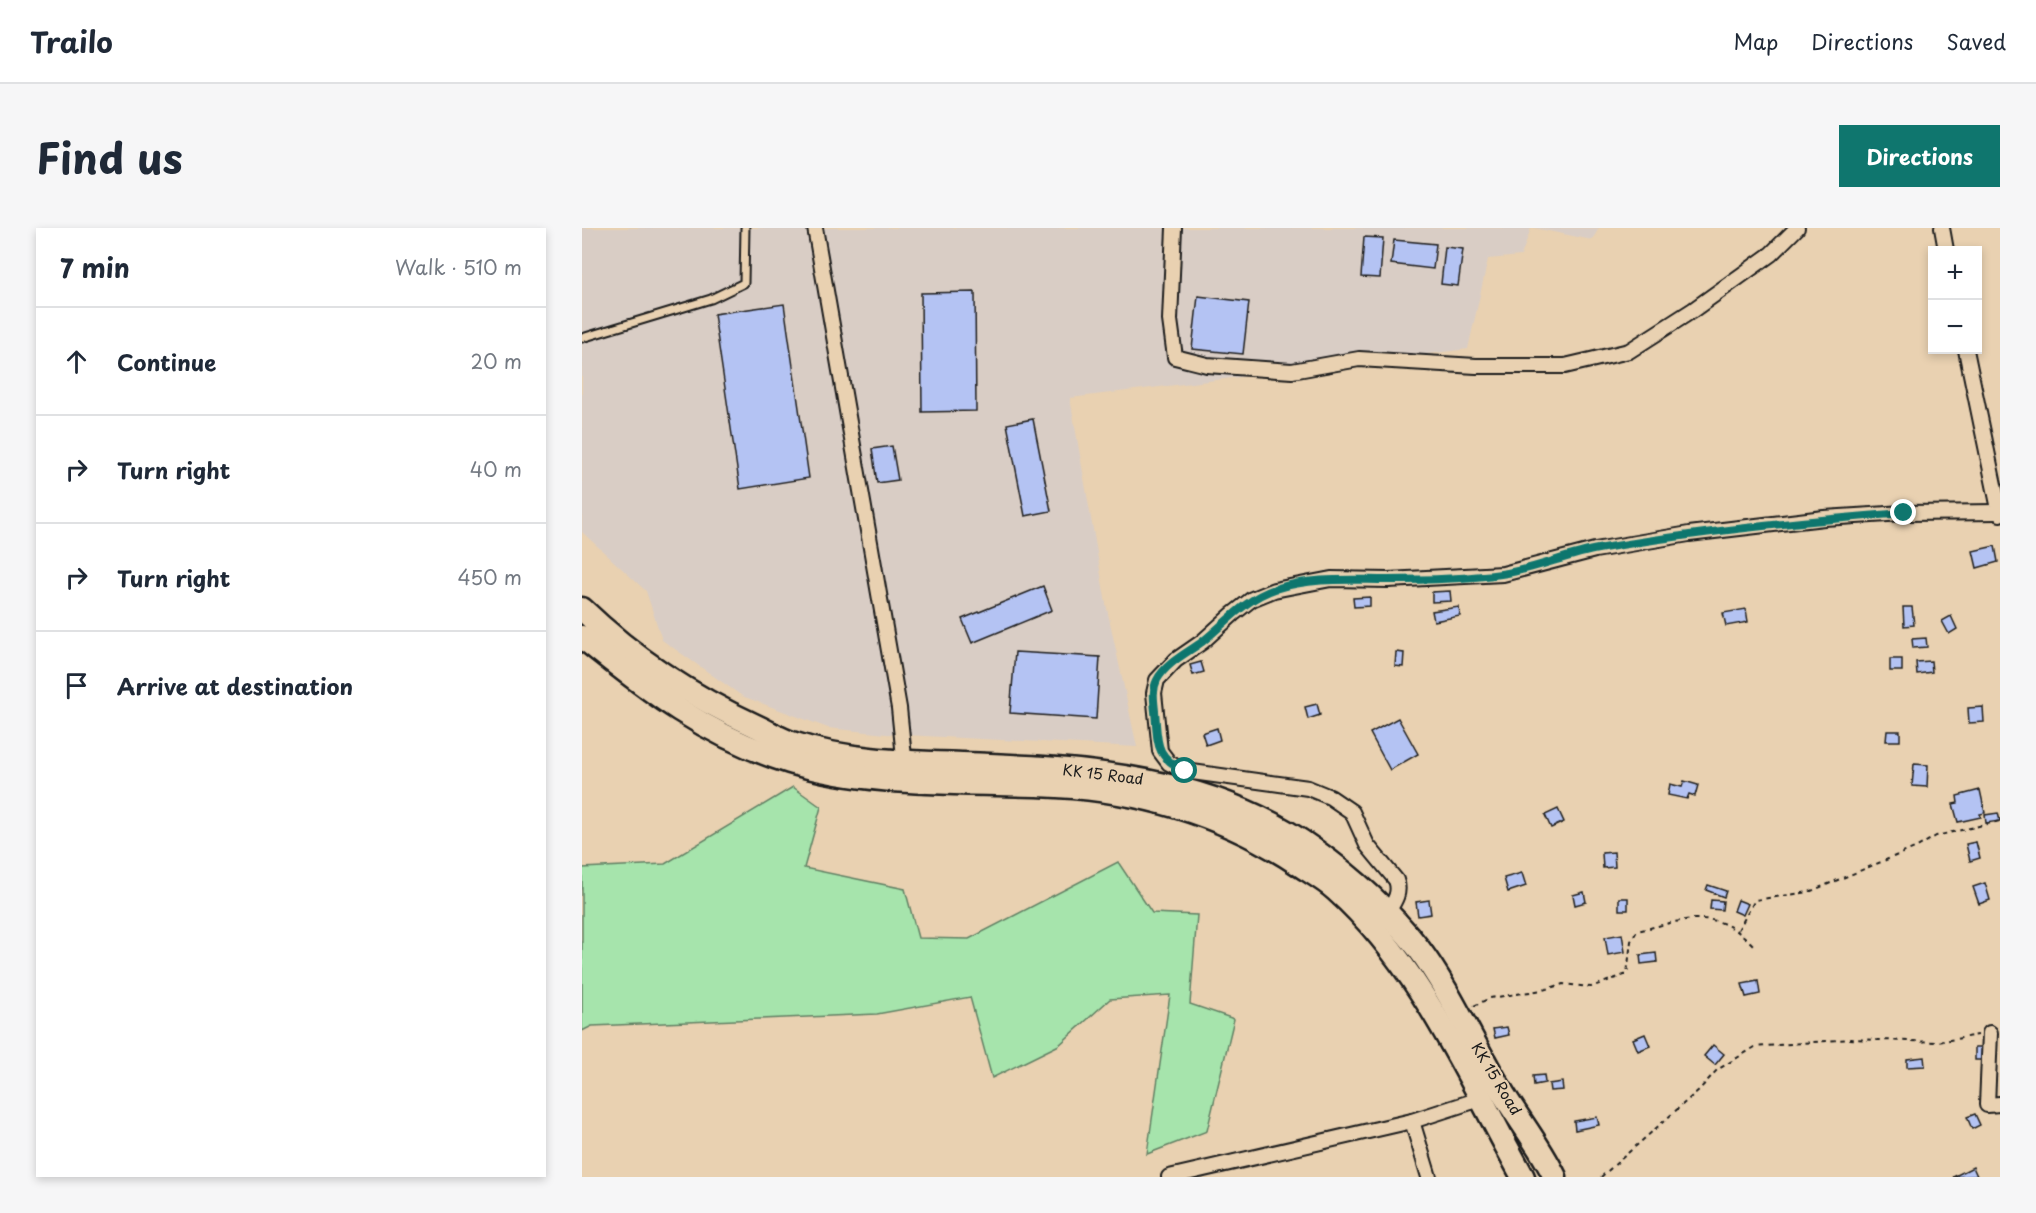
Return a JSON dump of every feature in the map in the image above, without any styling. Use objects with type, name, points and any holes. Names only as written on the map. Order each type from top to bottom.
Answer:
[{"type":"highway","name":"KK 15 Road","points":[[582,609],[615,641],[719,710],[795,744],[862,758],[906,771],[1113,793],[1179,806],[1244,831],[1336,890],[1390,946],[1440,1023],[1523,1177]]},
{"type":"highway","name":"KK 15 Road","points":[[582,637],[655,696],[698,723],[740,743],[791,762],[846,774],[1039,767],[1161,782],[1224,803],[1270,824],[1312,848],[1350,878],[1387,914],[1419,950],[1502,1092],[1542,1150],[1555,1177]]},
{"type":"street","points":[[815,228],[900,708],[906,771]]},
{"type":"street","points":[[1174,228],[1170,320],[1175,357],[1207,364],[1292,371],[1359,359],[1476,366],[1565,366],[1629,351],[1737,279],[1771,254],[1797,228]]},
{"type":"street","points":[[1942,228],[1945,246]]},
{"type":"street","points":[[1387,914],[1395,901],[1399,886],[1367,845],[1352,812],[1330,797],[1308,788],[1185,771],[1169,763],[1160,751],[1154,693],[1157,680],[1176,660],[1252,599],[1274,590],[1331,579],[1389,580],[1503,574],[1595,550],[1689,534],[1824,518],[1904,513],[2000,513],[1998,492],[1967,354]]},
{"type":"street","points":[[1990,1033],[1987,1105],[2000,1104]]},
{"type":"street","points":[[1169,1177],[1412,1121],[1480,1099]]},
{"type":"street","points":[[1412,1121],[1429,1177]]},
{"type":"lane","points":[[582,338],[711,299],[744,284],[745,228]]},
{"type":"path","points":[[1738,930],[1755,900],[1809,892],[1917,847],[1936,836],[2000,821]]},
{"type":"path","points":[[1458,1014],[1490,998],[1543,990],[1563,984],[1591,987],[1627,974],[1631,941],[1637,931],[1695,919],[1720,920],[1738,930],[1752,945]]},
{"type":"path","points":[[1601,1177],[1699,1090],[1716,1070],[1755,1047],[1850,1039],[1938,1042],[1990,1033]]},
{"type":"shaded area","points":[[582,228],[1531,228],[1521,256],[1488,259],[1468,349],[1070,398],[1106,604],[1137,747],[886,734],[828,728],[742,696],[662,640],[646,591],[582,532]]},
{"type":"shaded area","points":[[1534,228],[1599,228],[1592,240]]},
{"type":"green space","points":[[793,787],[821,807],[804,868],[905,889],[918,938],[969,939],[1118,862],[1152,913],[1197,915],[1190,1004],[1234,1019],[1207,1131],[1147,1154],[1170,995],[1110,999],[1059,1045],[992,1078],[970,997],[877,1014],[592,1026],[582,1031],[582,868],[665,864]]},
{"type":"building","points":[[1364,237],[1383,238],[1380,278],[1361,277]]},
{"type":"building","points":[[1394,240],[1436,244],[1433,269],[1391,264]]},
{"type":"building","points":[[1445,247],[1463,249],[1458,286],[1441,284]]},
{"type":"building","points":[[975,292],[976,411],[922,412],[921,293]]},
{"type":"building","points":[[1198,296],[1249,302],[1243,354],[1192,349]]},
{"type":"building","points":[[784,304],[809,478],[740,489],[714,314]]},
{"type":"building","points":[[1033,419],[1051,511],[1025,516],[1007,424]]},
{"type":"building","points":[[892,446],[898,480],[877,483],[872,449]]},
{"type":"building","points":[[1995,546],[1998,562],[1977,568],[1973,551]]},
{"type":"building","points":[[1043,586],[1052,610],[972,643],[962,619]]},
{"type":"building","points":[[1450,591],[1451,601],[1432,602],[1432,592]]},
{"type":"building","points":[[1370,597],[1370,606],[1354,607],[1353,598]]},
{"type":"building","points":[[1459,607],[1460,616],[1434,621],[1432,611]]},
{"type":"building","points":[[1903,607],[1912,607],[1914,625],[1904,626]]},
{"type":"building","points":[[1746,609],[1748,622],[1726,626],[1723,613]]},
{"type":"building","points":[[1951,616],[1957,629],[1949,634],[1942,621]]},
{"type":"building","points":[[1926,638],[1927,647],[1913,648],[1912,639]]},
{"type":"building","points":[[1015,652],[1100,657],[1096,719],[1010,713]]},
{"type":"building","points":[[1396,652],[1404,653],[1403,667],[1395,666]]},
{"type":"building","points":[[1890,659],[1902,659],[1902,671],[1890,671]]},
{"type":"building","points":[[1931,661],[1932,672],[1917,674],[1916,662]]},
{"type":"building","points":[[1201,662],[1204,672],[1193,675],[1190,665]]},
{"type":"building","points":[[1317,704],[1320,715],[1308,719],[1305,707]]},
{"type":"building","points":[[1983,707],[1984,722],[1969,723],[1968,708]]},
{"type":"building","points":[[1398,718],[1418,754],[1390,770],[1370,733]]},
{"type":"building","points":[[1217,728],[1220,740],[1206,745],[1202,733]]},
{"type":"building","points":[[1887,731],[1900,731],[1900,741],[1886,741]]},
{"type":"building","points":[[1914,764],[1928,765],[1927,787],[1912,786]]},
{"type":"building","points":[[1684,781],[1698,785],[1695,796],[1689,794],[1687,799],[1668,795],[1670,784],[1682,787]]},
{"type":"building","points":[[1980,790],[1985,813],[1980,814],[1981,817],[1958,822],[1953,804],[1958,803],[1957,796]]},
{"type":"building","points":[[1558,809],[1564,822],[1551,828],[1545,815]]},
{"type":"building","points":[[1998,813],[2000,821],[1986,823],[1985,815]]},
{"type":"building","points":[[1976,842],[1980,858],[1970,861],[1966,844]]},
{"type":"building","points":[[1614,852],[1615,867],[1603,868],[1602,853]]},
{"type":"building","points":[[1522,873],[1526,886],[1508,892],[1504,878]]},
{"type":"building","points":[[1985,883],[1990,900],[1979,904],[1973,887]]},
{"type":"building","points":[[1708,885],[1726,891],[1724,897],[1706,890]]},
{"type":"building","points":[[1584,892],[1586,902],[1575,905],[1573,895]]},
{"type":"building","points":[[1619,898],[1628,898],[1628,910],[1619,910]]},
{"type":"building","points":[[1429,900],[1431,914],[1418,916],[1416,902]]},
{"type":"building","points":[[1711,900],[1723,901],[1722,910],[1710,909]]},
{"type":"building","points":[[1738,900],[1748,904],[1743,915],[1734,911]]},
{"type":"building","points":[[1622,934],[1625,952],[1608,955],[1605,937]]},
{"type":"building","points":[[1656,953],[1657,962],[1641,964],[1640,955]]},
{"type":"building","points":[[1758,981],[1760,994],[1746,997],[1742,984]]},
{"type":"building","points":[[1507,1027],[1509,1035],[1495,1038],[1493,1029]]},
{"type":"building","points":[[1645,1034],[1650,1046],[1638,1051],[1633,1039]]},
{"type":"building","points":[[1713,1045],[1724,1054],[1715,1065],[1704,1056]]},
{"type":"building","points":[[1975,1047],[1987,1047],[1988,1060],[1975,1060]]},
{"type":"building","points":[[1924,1057],[1925,1066],[1907,1067],[1907,1059]]},
{"type":"building","points":[[1544,1075],[1545,1083],[1534,1085],[1533,1076]]},
{"type":"building","points":[[1562,1082],[1563,1090],[1550,1091],[1549,1084]]},
{"type":"building","points":[[1975,1114],[1980,1125],[1972,1129],[1967,1117]]},
{"type":"building","points":[[1597,1117],[1599,1125],[1575,1130],[1574,1121]]},
{"type":"building","points":[[1973,1167],[1977,1176],[1953,1177]]},
{"type":"route","points":[[1185,771],[1169,763],[1160,751],[1154,693],[1157,680],[1176,660],[1202,642],[1252,599],[1274,590],[1303,582],[1331,579],[1389,580],[1503,574],[1595,550],[1689,534],[1824,518],[1904,513]]}]
